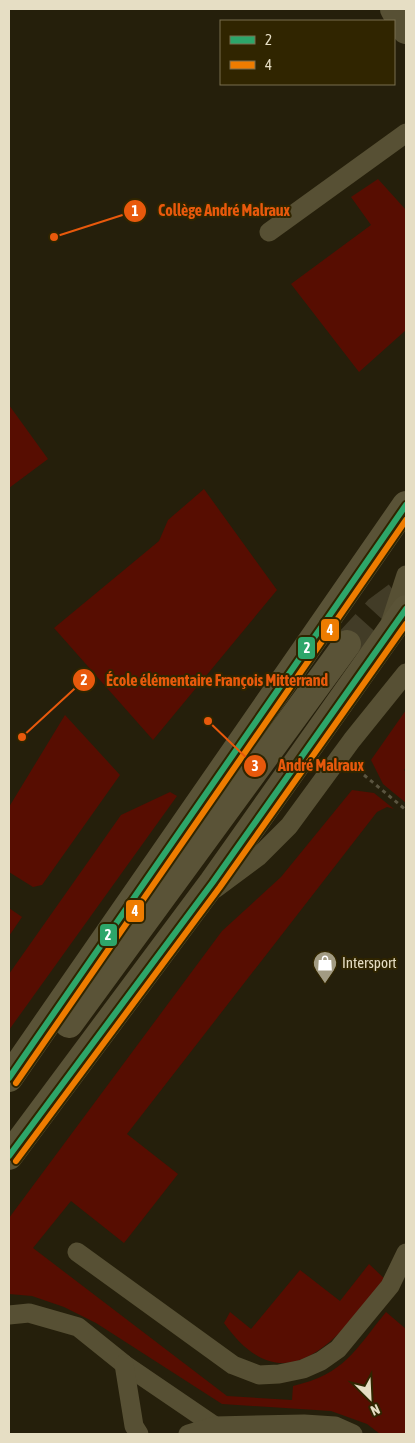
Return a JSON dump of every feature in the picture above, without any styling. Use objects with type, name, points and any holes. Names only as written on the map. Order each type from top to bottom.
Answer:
[{"type":"main road","points":[[9,1078],[406,505]]},
{"type":"main road","points":[[9,1156],[198,901],[406,609]]},
{"type":"main road","points":[[9,1097],[55,1042],[347,644]]},
{"type":"street","points":[[394,9],[406,30]]},
{"type":"lane","points":[[269,232],[406,133]]},
{"type":"lane","points":[[386,637],[406,574]]},
{"type":"lane","points":[[198,901],[258,857],[289,826],[352,740],[406,673]]},
{"type":"lane","points":[[77,1252],[233,1365],[259,1375],[279,1374],[303,1369],[321,1361],[338,1349],[390,1286],[406,1253]]},
{"type":"lane","points":[[9,1314],[30,1312],[78,1327],[124,1364],[217,1430]]},
{"type":"lane","points":[[124,1364],[134,1426],[139,1434]]},
{"type":"lane","points":[[188,1434],[217,1430],[301,1429],[335,1426],[353,1434]]},
{"type":"path","points":[[360,772],[406,810]]},
{"type":"shaded area","points":[[378,179],[406,210],[406,330],[359,372],[291,284],[371,225],[351,197]]},
{"type":"shaded area","points":[[9,405],[48,459],[9,488]]},
{"type":"shaded area","points":[[204,489],[277,590],[153,740],[54,628],[159,541],[168,520]]},
{"type":"shaded area","points":[[406,710],[406,767],[404,770],[406,772],[406,803],[383,784],[371,760]]},
{"type":"shaded area","points":[[65,715],[120,775],[42,885],[33,887],[9,872],[9,807]]},
{"type":"shaded area","points":[[352,790],[374,793],[394,809],[387,807],[377,812],[127,1134],[178,1174],[124,1243],[71,1201],[33,1248],[227,1396],[292,1400],[293,1386],[325,1375],[337,1367],[357,1349],[386,1312],[406,1329],[406,1434],[380,1434],[367,1424],[331,1411],[222,1404],[96,1323],[64,1307],[32,1296],[9,1294],[9,1218],[222,931],[281,877]]},
{"type":"shaded area","points":[[170,792],[177,796],[9,1030],[9,974],[121,815]]},
{"type":"shaded area","points":[[9,908],[22,917],[9,936]]},
{"type":"shaded area","points":[[369,1264],[387,1281],[331,1341],[311,1355],[291,1362],[269,1361],[247,1349],[224,1323],[230,1312],[251,1329],[300,1270],[340,1301]]},
{"type":"tunnel","points":[[347,644],[378,610],[406,589]]},
{"type":"transit line","name":"2","points":[[9,1078],[406,505]]},
{"type":"transit line","name":"4","points":[[16,1083],[406,520]]},
{"type":"transit line","name":"2","points":[[9,1156],[213,882],[406,609]]},
{"type":"transit line","name":"4","points":[[16,1161],[220,887],[406,624]]},
{"type":"place","name":"Collège André Malraux","points":[[54,237]]},
{"type":"place","name":"André Malraux","points":[[208,721]]},
{"type":"place","name":"École élémentaire François Mitterrand","points":[[22,737]]},
{"type":"place","name":"Intersport","points":[[325,984]]}]
